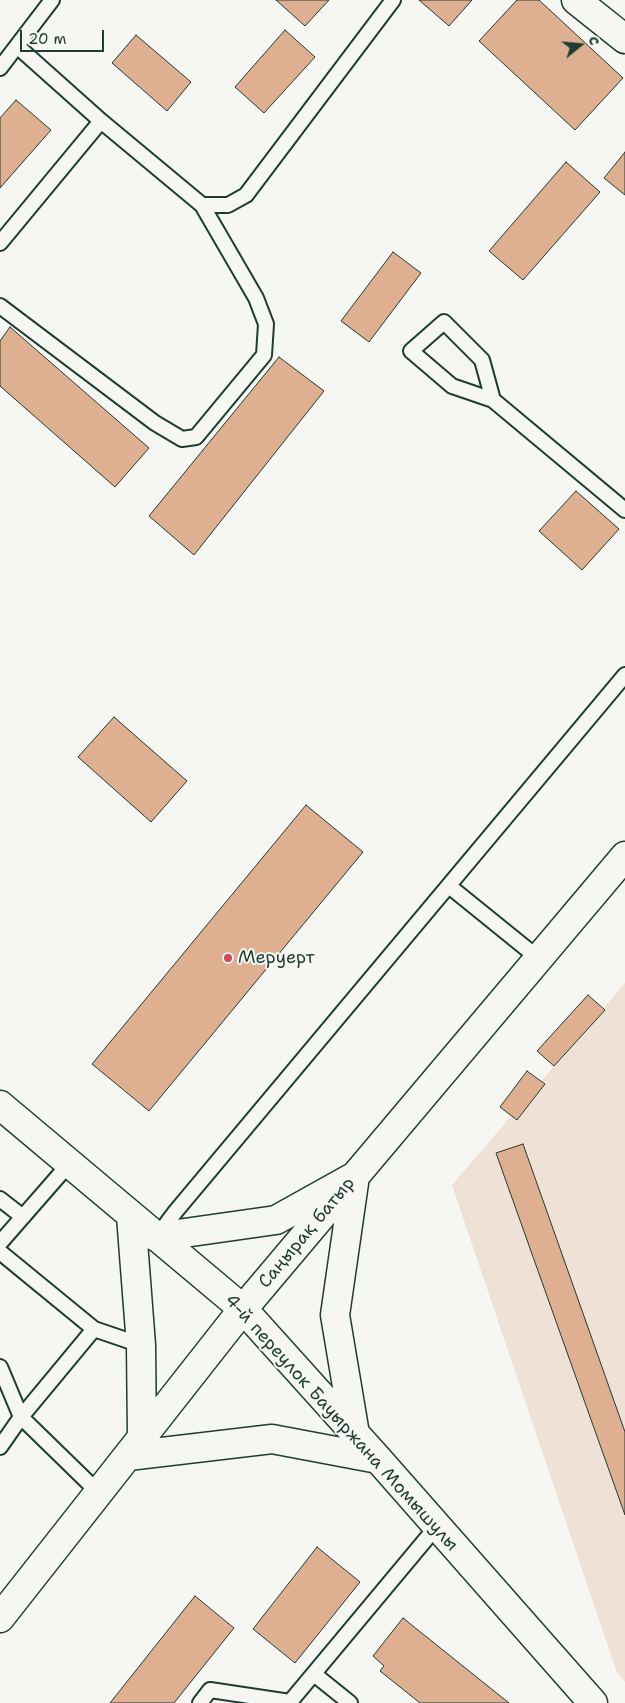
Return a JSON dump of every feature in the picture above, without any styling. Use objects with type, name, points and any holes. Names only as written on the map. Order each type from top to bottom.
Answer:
[{"type":"street","points":[[576,0],[625,39]]},
{"type":"street","name":"Саңырақ батыр","points":[[0,1618],[243,1310],[625,856]]},
{"type":"street","name":"4-й переулок Бауыржана Момышулы","points":[[0,1106],[243,1310],[356,1434],[593,1703]]},
{"type":"street","points":[[156,1237],[276,1220],[355,1176]]},
{"type":"street","points":[[355,1176],[335,1315],[356,1434]]},
{"type":"street","points":[[131,1216],[141,1345],[135,1447],[272,1439],[378,1459]]},
{"type":"lane","points":[[0,68],[52,0]]},
{"type":"lane","points":[[202,205],[228,204],[246,196],[393,0]]},
{"type":"lane","points":[[0,306],[155,424],[182,439],[196,437],[264,355],[266,324],[256,298],[202,205],[101,121],[17,46]]},
{"type":"lane","points":[[0,243],[101,121]]},
{"type":"lane","points":[[493,400],[482,360],[444,322],[411,351],[452,386],[493,400],[625,510]]},
{"type":"lane","points":[[156,1237],[625,675]]},
{"type":"lane","points":[[449,886],[538,958]]},
{"type":"lane","points":[[0,1243],[69,1164]]},
{"type":"lane","points":[[0,1199],[23,1217]]},
{"type":"lane","points":[[0,1252],[94,1329],[141,1345]]},
{"type":"lane","points":[[0,1447],[21,1417],[94,1329]]},
{"type":"lane","points":[[0,1367],[21,1417],[99,1493]]},
{"type":"lane","points":[[200,1703],[210,1690],[290,1702],[437,1526]]},
{"type":"lane","points":[[314,1674],[350,1703]]},
{"type":"shaded area","points":[[625,983],[625,1682],[617,1673],[452,1185]]},
{"type":"building","points":[[276,0],[329,0],[305,26]]},
{"type":"building","points":[[419,0],[472,0],[449,26]]},
{"type":"building","points":[[517,0],[539,0],[623,78],[575,130],[479,41]]},
{"type":"building","points":[[285,30],[315,57],[264,113],[235,87]]},
{"type":"building","points":[[136,35],[191,82],[167,111],[112,63]]},
{"type":"building","points":[[16,100],[51,130],[0,188],[0,118]]},
{"type":"building","points":[[625,152],[625,195],[604,178]]},
{"type":"building","points":[[566,162],[600,192],[523,280],[489,251]]},
{"type":"building","points":[[393,252],[421,273],[369,342],[341,321]]},
{"type":"building","points":[[10,327],[149,448],[115,487],[0,386],[0,341]]},
{"type":"building","points":[[279,357],[324,391],[194,555],[149,516]]},
{"type":"building","points":[[576,491],[619,529],[582,570],[539,531]]},
{"type":"building","points":[[114,717],[187,781],[151,822],[78,757]]},
{"type":"building","name":"Меруерт","points":[[306,805],[363,852],[149,1111],[92,1064]]},
{"type":"building","points":[[588,995],[605,1010],[554,1066],[537,1051]]},
{"type":"building","points":[[527,1071],[545,1084],[517,1120],[500,1107]]},
{"type":"building","points":[[523,1144],[625,1432],[625,1515],[496,1153]]},
{"type":"building","points":[[317,1547],[360,1582],[295,1663],[253,1629]]},
{"type":"building","points":[[195,1596],[234,1628],[174,1703],[110,1703]]},
{"type":"building","points":[[403,1618],[509,1703],[420,1703],[380,1671],[384,1666],[373,1656]]},
{"type":"place","name":"Меруерт","points":[[228,958]]}]
